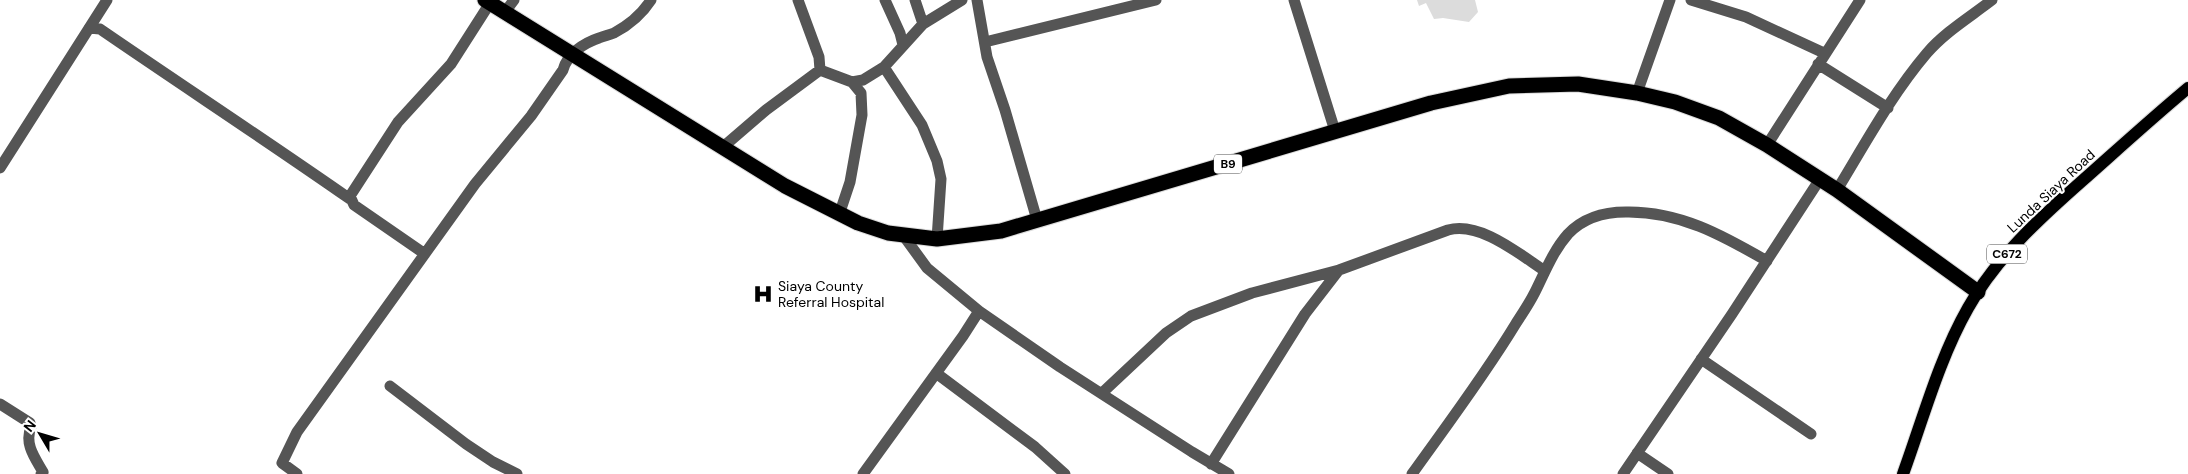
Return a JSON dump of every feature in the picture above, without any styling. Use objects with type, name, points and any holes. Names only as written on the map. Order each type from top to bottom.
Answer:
[{"type":"highway","name":"B9","points":[[487,2],[785,186],[839,215],[873,229],[903,235],[937,239],[984,234],[1431,103],[1508,86],[1578,84],[1637,93],[1699,110],[1719,118],[1767,145],[1837,190],[1978,292]]},
{"type":"main road","name":"Lunda Siaya Road","points":[[1903,474],[1943,364],[1968,308],[1978,292],[2004,257],[2048,212],[2188,88]]},
{"type":"street","points":[[0,168],[108,0]]},
{"type":"street","points":[[505,12],[514,0]]},
{"type":"street","points":[[297,474],[280,468],[297,432],[475,184],[531,116],[572,54],[597,38],[613,34],[642,13],[651,0]]},
{"type":"street","points":[[798,0],[817,50],[820,70]]},
{"type":"street","points":[[885,0],[900,33],[903,45]]},
{"type":"street","points":[[915,0],[923,24]]},
{"type":"street","points":[[852,82],[863,80],[884,67],[923,24],[962,0]]},
{"type":"street","points":[[977,0],[989,64],[1005,110],[1014,148],[1036,220]]},
{"type":"street","points":[[985,42],[1156,0]]},
{"type":"street","points":[[1294,0],[1334,131]]},
{"type":"street","points":[[1637,93],[1670,0]]},
{"type":"street","points":[[1691,0],[1746,17],[1824,53]]},
{"type":"street","points":[[1767,145],[1824,53],[1860,0]]},
{"type":"street","points":[[1837,190],[1888,108],[1928,52],[1947,34],[1992,0]]},
{"type":"street","points":[[350,200],[352,193],[398,122],[451,64],[487,2]]},
{"type":"street","points":[[90,28],[100,29],[230,118],[280,149],[350,200],[370,217],[425,254]]},
{"type":"street","points":[[1818,64],[1888,108]]},
{"type":"street","points":[[884,67],[922,125],[937,161],[942,178],[937,239]]},
{"type":"street","points":[[820,70],[852,82],[861,93],[862,115],[850,182],[839,215]]},
{"type":"street","points":[[723,147],[766,110],[820,70]]},
{"type":"street","points":[[1623,474],[1820,179]]},
{"type":"street","points":[[1412,474],[1510,334],[1534,293],[1544,270],[1568,234],[1590,217],[1617,212],[1638,212],[1678,218],[1715,232],[1766,261]]},
{"type":"street","points":[[1102,394],[1166,333],[1191,316],[1208,308],[1252,293],[1339,270],[1456,228],[1475,230],[1488,235],[1544,270]]},
{"type":"street","points":[[903,235],[927,268],[979,311],[1102,394],[1229,474]]},
{"type":"street","points":[[1211,464],[1310,306],[1339,270]]},
{"type":"street","points":[[863,474],[979,311]]},
{"type":"street","points":[[1701,359],[1811,434]]},
{"type":"street","points":[[936,374],[1035,447],[1065,474]]},
{"type":"street","points":[[390,386],[466,444],[492,462],[517,474]]},
{"type":"street","points":[[0,404],[30,423],[31,427],[28,435],[30,450],[43,472],[41,474]]},
{"type":"street","points":[[1637,453],[1668,474]]},
{"type":"shaded area","points":[[1417,0],[1475,0],[1478,12],[1469,22],[1443,18],[1434,19],[1426,3],[1419,6]]},
{"type":"place","name":"Siaya County Referral Hospital","points":[[763,294]]}]
